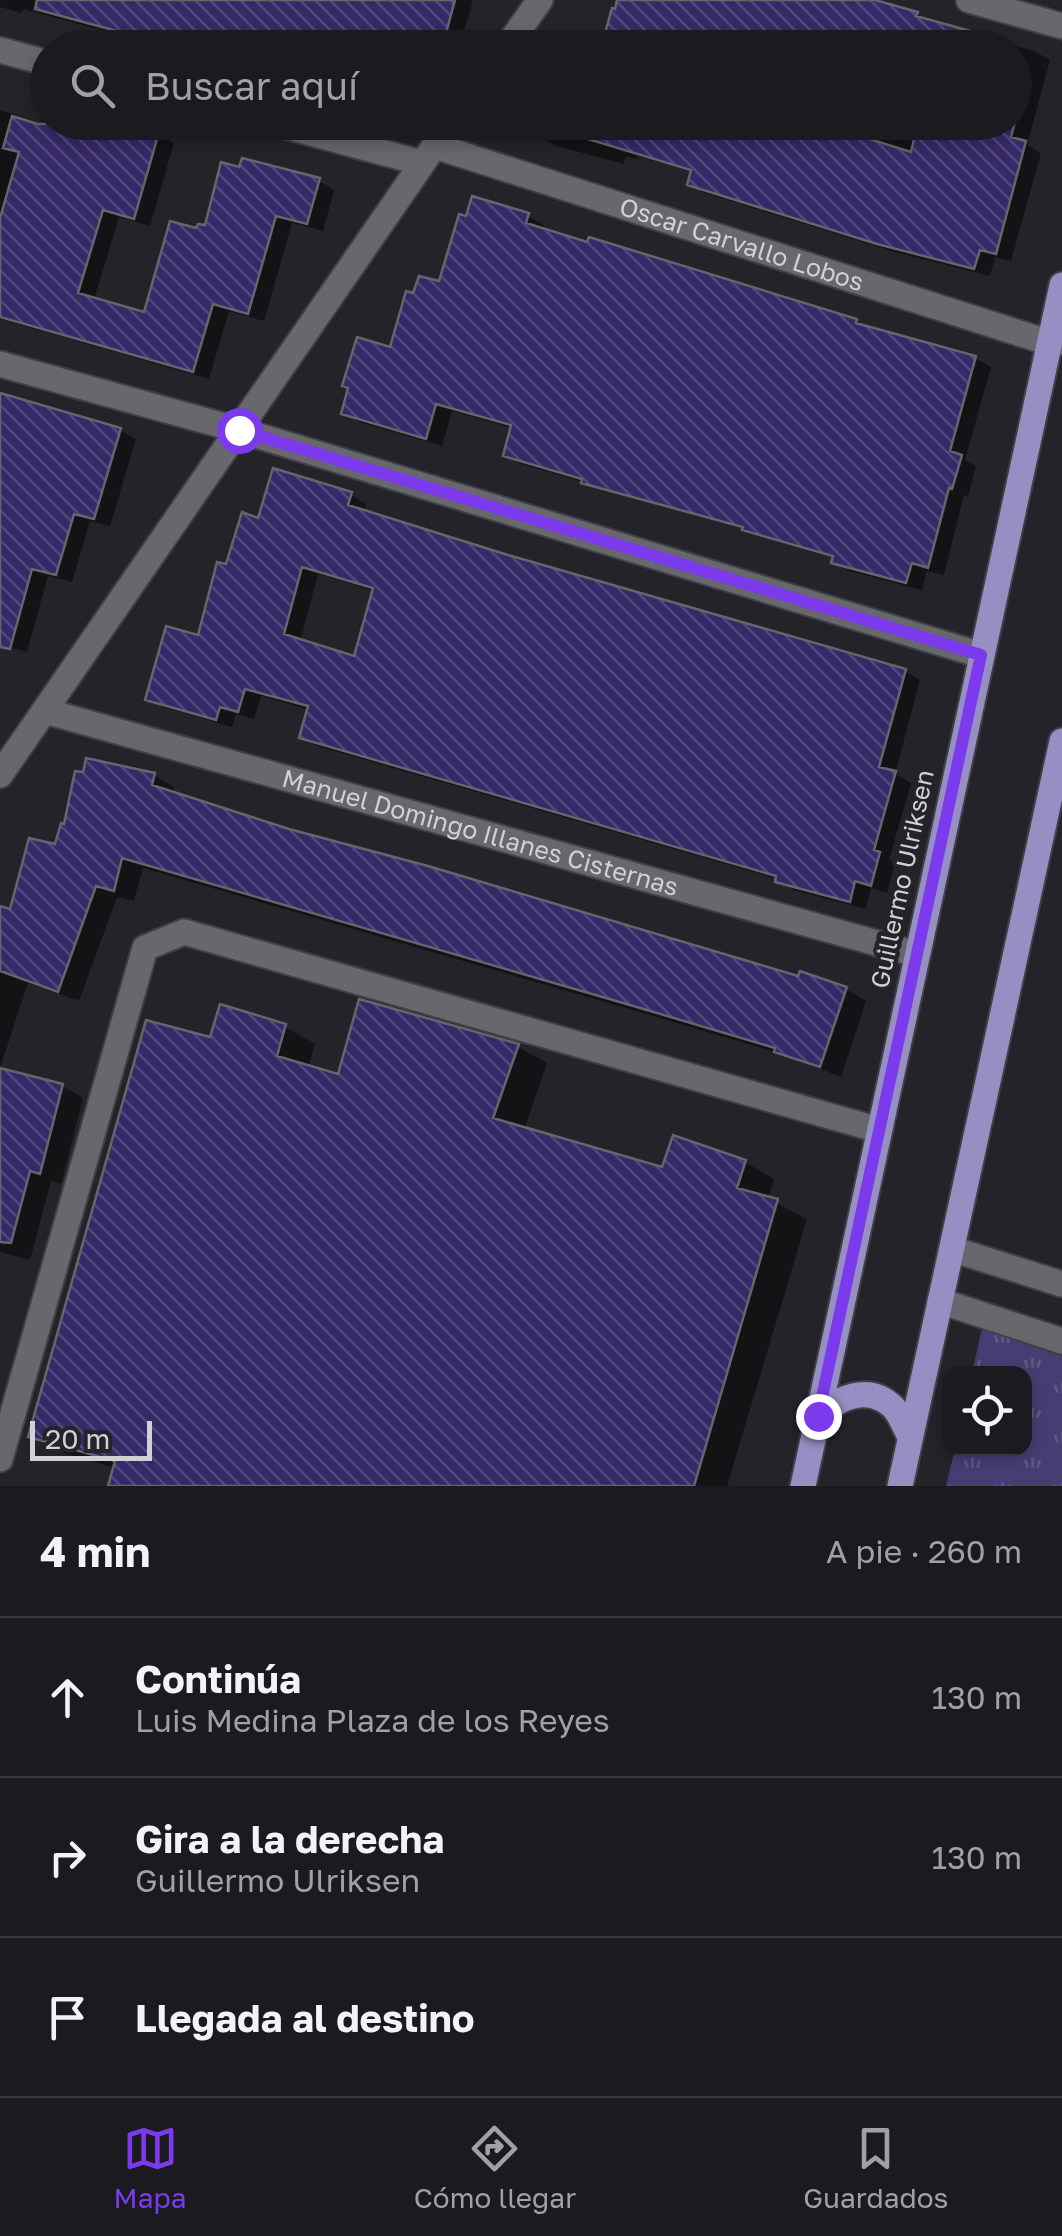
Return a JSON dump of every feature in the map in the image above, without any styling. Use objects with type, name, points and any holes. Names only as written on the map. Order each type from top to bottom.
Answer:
[{"type":"main road","name":"Guillermo Ulriksen","points":[[803,1486],[981,655],[1056,342],[1062,285]]},
{"type":"main road","points":[[900,1486],[1062,741]]},
{"type":"main road","points":[[818,1416],[840,1398],[869,1394],[893,1407],[910,1437]]},
{"type":"street","points":[[519,30],[540,0]]},
{"type":"street","points":[[969,0],[1062,26]]},
{"type":"street","points":[[0,50],[30,58]]},
{"type":"street","name":"Oscar Carvallo Lobos","points":[[359,140],[428,154],[1056,342]]},
{"type":"street","points":[[0,775],[438,140]]},
{"type":"street","points":[[0,364],[239,430],[981,655]]},
{"type":"street","name":"Manuel Domingo Illanes Cisternas","points":[[44,711],[916,954]]},
{"type":"street","points":[[0,1459],[145,948],[184,932],[879,1130]]},
{"type":"street","points":[[952,1249],[1062,1284]]},
{"type":"street","points":[[940,1301],[1062,1341]]},
{"type":"green space","points":[[982,1329],[1062,1356],[1062,1486],[946,1486],[953,1456],[1032,1456],[1032,1366],[974,1366]]},
{"type":"building","points":[[37,0],[455,0],[447,30],[113,30],[35,9]]},
{"type":"building","points":[[617,0],[875,0],[967,30],[606,30],[612,8],[615,9]]},
{"type":"building","points":[[12,116],[30,122],[30,140],[157,140],[134,219],[103,210],[78,293],[144,312],[170,221],[196,228],[198,224],[205,225],[221,162],[239,167],[242,158],[320,178],[307,224],[276,216],[248,314],[213,304],[193,372],[0,317],[0,218],[19,152],[3,148]]},
{"type":"building","points":[[591,140],[873,140],[911,152],[914,140],[1026,141],[996,254],[980,250],[974,269],[877,244],[687,185],[691,170]]},
{"type":"building","points":[[472,196],[529,213],[526,223],[587,242],[589,237],[857,319],[856,323],[976,356],[950,451],[962,455],[928,568],[912,563],[906,583],[831,563],[833,556],[742,530],[743,527],[581,483],[582,479],[503,456],[511,425],[436,404],[426,439],[341,414],[348,388],[342,386],[357,337],[390,347],[406,291],[413,293],[419,276],[439,281],[459,214],[466,216]]},
{"type":"building","points":[[0,393],[121,428],[94,519],[74,514],[56,575],[32,569],[10,649],[0,647]]},
{"type":"building","points":[[273,468],[352,492],[348,505],[906,669],[879,767],[896,771],[874,850],[880,852],[871,886],[855,881],[850,902],[775,882],[776,876],[299,738],[308,706],[245,689],[238,712],[220,707],[216,720],[145,700],[166,626],[198,635],[217,562],[226,564],[242,512],[258,518]],"holes":[[[302,567],[373,588],[354,656],[284,634]]]},
{"type":"building","points":[[86,758],[155,773],[152,785],[289,829],[847,987],[820,1067],[774,1052],[775,1048],[122,858],[114,891],[96,886],[58,992],[0,971],[0,906],[10,909],[29,838],[55,844],[61,823],[64,824],[75,771],[83,772]]},
{"type":"building","points":[[359,999],[519,1044],[493,1118],[662,1167],[673,1135],[746,1160],[737,1188],[778,1199],[694,1486],[108,1486],[115,1461],[28,1437],[146,1020],[210,1037],[220,1004],[286,1024],[277,1056],[338,1074]]},
{"type":"building","points":[[0,1068],[63,1084],[40,1174],[30,1171],[11,1243],[0,1242]]},
{"type":"route","points":[[239,430],[981,655],[818,1416]]}]
